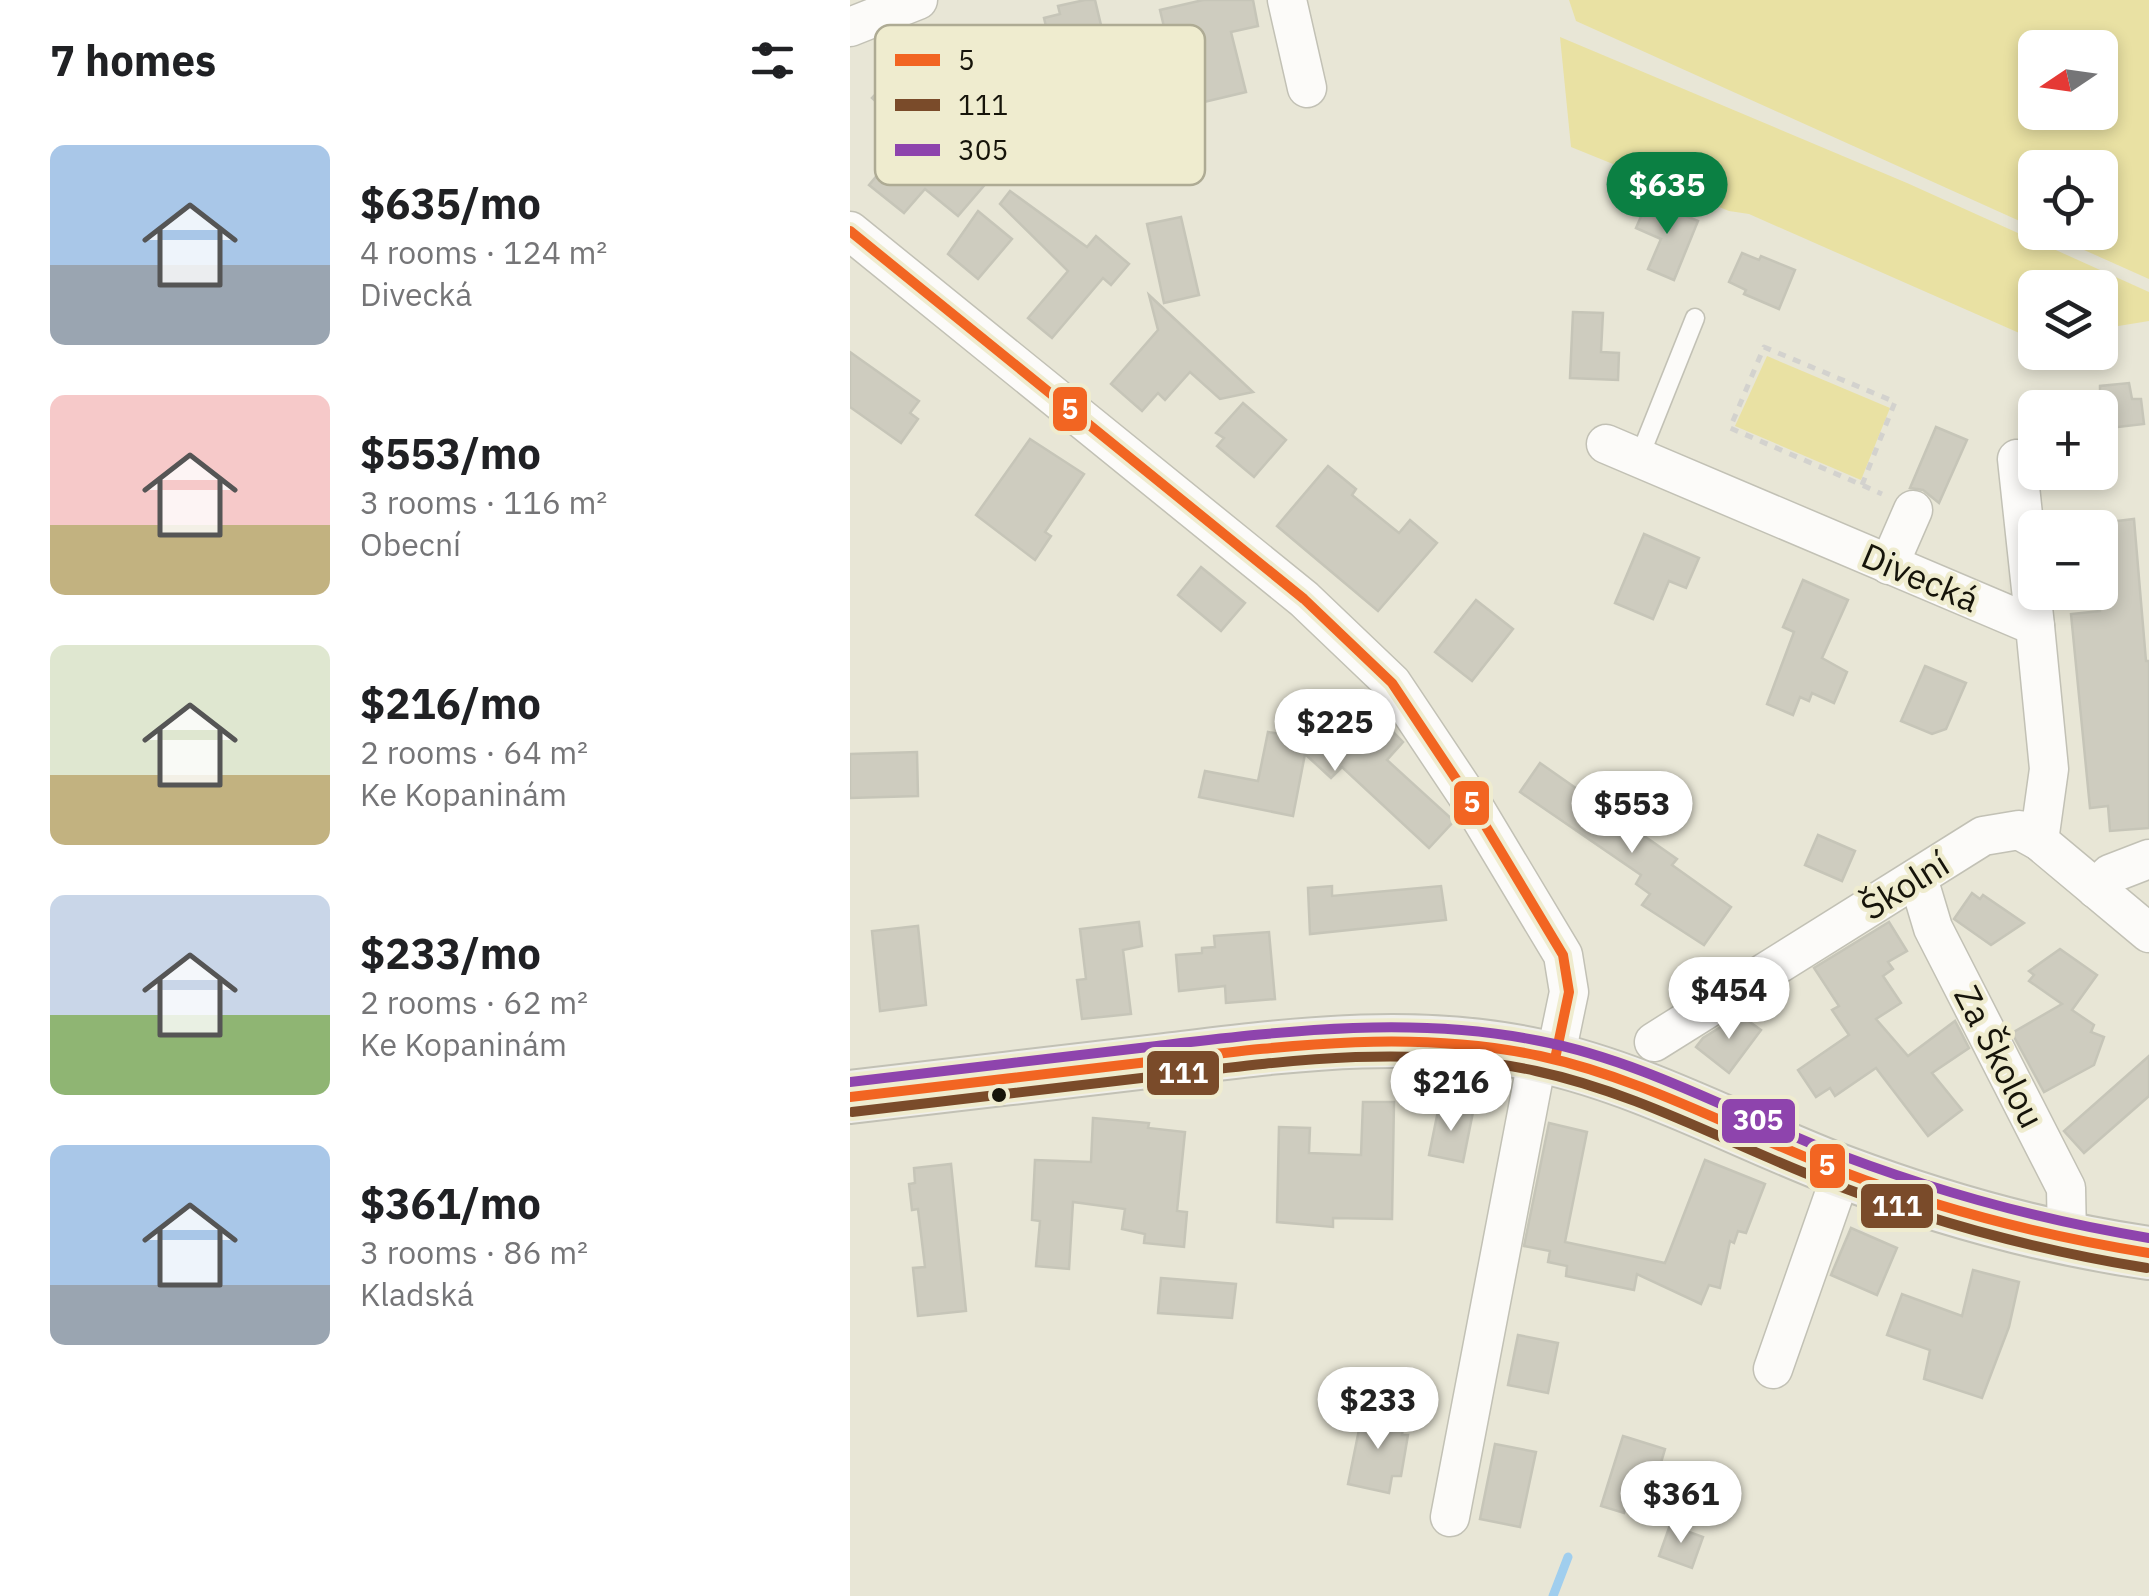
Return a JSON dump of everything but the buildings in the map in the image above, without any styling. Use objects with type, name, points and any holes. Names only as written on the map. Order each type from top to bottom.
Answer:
[{"type":"main road","points":[[850,1097],[1348,1040],[1438,1041],[1546,1057],[1625,1082],[1842,1172],[1980,1217],[2149,1253]]},
{"type":"street","points":[[850,28],[918,0]]},
{"type":"street","points":[[1288,0],[1307,88]]},
{"type":"street","points":[[850,231],[1290,588],[1392,683],[1470,800],[1563,955],[1569,992],[1546,1057],[1450,1517]]},
{"type":"street","name":"Divecká","points":[[1622,451],[2034,626]]},
{"type":"street","points":[[2021,490],[2050,769],[2039,841],[2149,933]]},
{"type":"street","points":[[1889,565],[1901,504]]},
{"type":"street","name":"Školní","points":[[1654,1042],[1983,836],[2019,830],[2039,841]]},
{"type":"street","points":[[2096,889],[2110,874],[2149,859]]},
{"type":"street","name":"Za Školou","points":[[1918,878],[1933,928],[2066,1188],[2066,1238]]},
{"type":"street","points":[[1773,1369],[1842,1172]]},
{"type":"lane","points":[[1622,451],[1696,318]]},
{"type":"path","points":[[1862,485],[1895,402],[1764,347],[1730,428],[1901,504]]},
{"type":"shaded area","points":[[1569,0],[2149,0],[2149,279],[2084,250],[2118,250],[2118,150],[2018,150],[2018,220],[1576,21]]},
{"type":"shaded area","points":[[1560,37],[2018,233],[2018,250],[2056,250],[2100,270],[2018,270],[2018,333],[1749,214],[1729,211],[1571,147]]},
{"type":"shaded area","points":[[2118,278],[2149,292],[2149,321],[2118,326]]},
{"type":"shaded area","points":[[1767,356],[1890,408],[1861,480],[1735,426]]},
{"type":"waterway","points":[[1553,1596],[1568,1557]]},
{"type":"transit line","name":"5","points":[[850,231],[1304,599],[1392,683],[1470,800],[1563,955],[1569,992],[1555,1059]]},
{"type":"transit line","name":"305","points":[[850,1082],[1301,1031],[1397,1027],[1492,1033],[1611,1060],[1815,1145],[1938,1188],[2063,1222],[2149,1238]]},
{"type":"transit line","name":"5","points":[[850,1097],[1305,1045],[1400,1041],[1493,1048],[1540,1056],[1618,1078],[1805,1157],[1956,1210],[2071,1239],[2149,1253]]},
{"type":"transit line","name":"111","points":[[852,1112],[1306,1060],[1398,1056],[1490,1063],[1605,1090],[1888,1204],[2016,1241],[2147,1268]]}]
